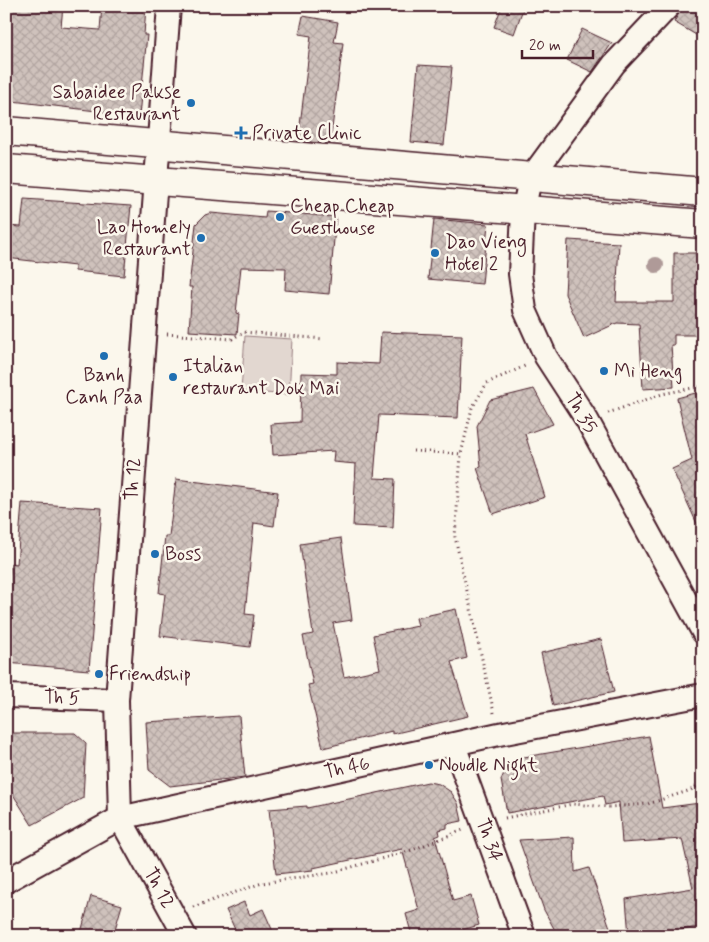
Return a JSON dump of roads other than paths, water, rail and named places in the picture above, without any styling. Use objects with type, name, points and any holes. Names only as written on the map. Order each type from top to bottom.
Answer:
[{"type":"highway","points":[[6,131],[530,179],[703,192]]},
{"type":"highway","points":[[6,169],[523,212],[703,224]]},
{"type":"street","name":"Th 12","points":[[168,6],[117,700],[120,818],[186,936]]},
{"type":"street","points":[[530,179],[614,64],[669,6]]},
{"type":"street","name":"Th 35","points":[[530,179],[523,212],[520,274],[525,310],[546,357],[587,420],[703,632]]},
{"type":"street","name":"Th 46","points":[[6,881],[120,818],[499,734],[703,695]]},
{"type":"street","name":"Th 5","points":[[6,696],[117,700]]},
{"type":"street","name":"Th 34","points":[[454,745],[524,936]]},
{"type":"place","name":"Sabaidee Pakse Restaurant","points":[[191,103]]},
{"type":"place","name":"Private Clinic","points":[[241,133]]},
{"type":"place","name":"Cheap Cheap Guesthouse","points":[[280,217]]},
{"type":"place","name":"Lao Homely Restaurant","points":[[201,238]]},
{"type":"place","name":"Dao Vieng Hotel 2","points":[[435,253]]},
{"type":"place","name":"Banh Canh Paa","points":[[104,356]]},
{"type":"place","name":"Mi Heng","points":[[604,371]]},
{"type":"place","name":"Italian restaurant Dok Mai","points":[[173,377]]},
{"type":"place","name":"Boss","points":[[155,554]]},
{"type":"place","name":"Friendship","points":[[99,674]]},
{"type":"place","name":"Noudle Night","points":[[429,765]]}]
